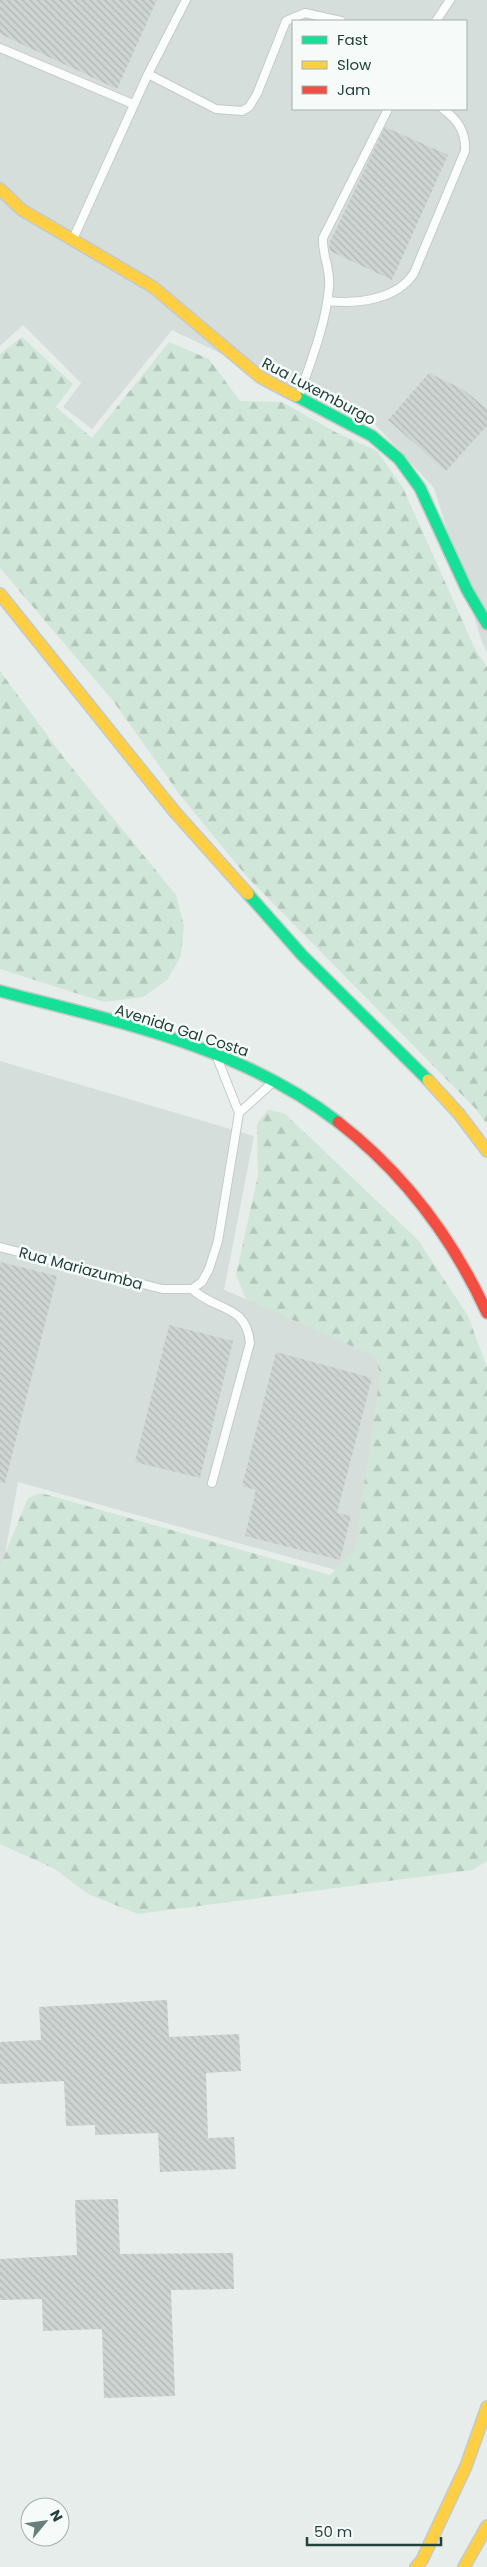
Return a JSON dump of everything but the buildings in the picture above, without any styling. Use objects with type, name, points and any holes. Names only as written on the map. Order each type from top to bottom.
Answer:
[{"type":"main road","name":"Rua Luxemburgo","points":[[0,189],[22,210],[153,287],[260,377],[372,436],[400,459],[420,488],[432,510],[467,590],[487,624]]},
{"type":"main road","points":[[0,594],[174,811],[302,955],[423,1074],[460,1114],[487,1151]]},
{"type":"main road","name":"Avenida Gal Costa","points":[[0,991],[163,1036],[216,1054],[275,1080],[348,1129],[386,1164],[427,1210],[460,1259],[487,1313]]},
{"type":"main road","points":[[416,2567],[422,2560],[452,2496],[482,2426],[487,2408]]},
{"type":"main road","points":[[482,2426],[487,2443]]},
{"type":"main road","points":[[464,2567],[487,2526]]},
{"type":"lane","points":[[73,240],[133,104],[186,0]]},
{"type":"lane","points":[[437,20],[450,0]]},
{"type":"lane","points":[[148,74],[216,109],[242,111],[249,107],[257,94],[286,22],[305,13],[336,20]]},
{"type":"lane","points":[[0,48],[133,104]]},
{"type":"lane","points":[[298,398],[314,353],[328,301],[330,275],[322,250],[324,238],[388,110]]},
{"type":"lane","points":[[328,301],[346,303],[370,299],[404,285],[414,272],[465,151],[466,138],[461,126],[444,110]]},
{"type":"lane","points":[[212,1483],[250,1343],[249,1330],[244,1320],[235,1312],[202,1298],[192,1289],[202,1282],[209,1269],[218,1240],[239,1114],[216,1054]]},
{"type":"lane","points":[[239,1114],[275,1080]]},
{"type":"lane","name":"Rua Mariazumba","points":[[0,1247],[162,1289],[192,1289]]},
{"type":"shaded area","points":[[0,0],[487,0],[487,652],[482,642],[434,488],[373,422],[312,397],[172,330],[92,429],[63,407],[81,383],[23,325],[0,346]]},
{"type":"shaded area","points":[[0,1061],[254,1136],[224,1290],[384,1356],[361,1577],[18,1482],[0,1582]]},
{"type":"green space","points":[[22,337],[73,384],[56,407],[92,438],[169,342],[209,359],[240,401],[282,402],[337,433],[377,451],[403,488],[475,649],[487,667],[487,1124],[474,1107],[248,878],[180,795],[114,702],[0,568],[0,354]]},
{"type":"green space","points":[[0,671],[64,758],[176,895],[184,926],[181,956],[167,980],[143,997],[104,1002],[0,969]]},
{"type":"green space","points":[[268,1110],[284,1113],[418,1240],[468,1316],[487,1368],[487,1861],[472,1870],[138,1914],[88,1894],[55,1869],[0,1844],[0,1566],[28,1498],[41,1493],[330,1575],[355,1549],[380,1375],[376,1357],[246,1299],[236,1275],[258,1175],[257,1124]]},
{"type":"traffic: fast","points":[[296,396],[372,436],[399,459],[420,488],[467,590],[487,624]]},
{"type":"traffic: fast","points":[[248,894],[302,955],[428,1080]]},
{"type":"traffic: fast","points":[[0,991],[133,1026],[219,1055],[260,1074],[300,1096],[338,1122]]},
{"type":"traffic: slow","points":[[0,189],[22,210],[153,287],[260,377],[296,396]]},
{"type":"traffic: slow","points":[[0,594],[174,811],[248,894]]},
{"type":"traffic: slow","points":[[428,1080],[459,1114],[487,1151]]},
{"type":"traffic: slow","points":[[416,2567],[422,2560],[466,2466],[487,2407]]},
{"type":"traffic: slow","points":[[464,2567],[487,2526]]},
{"type":"traffic: jam","points":[[338,1122],[384,1163],[424,1208],[458,1258],[487,1313]]}]
